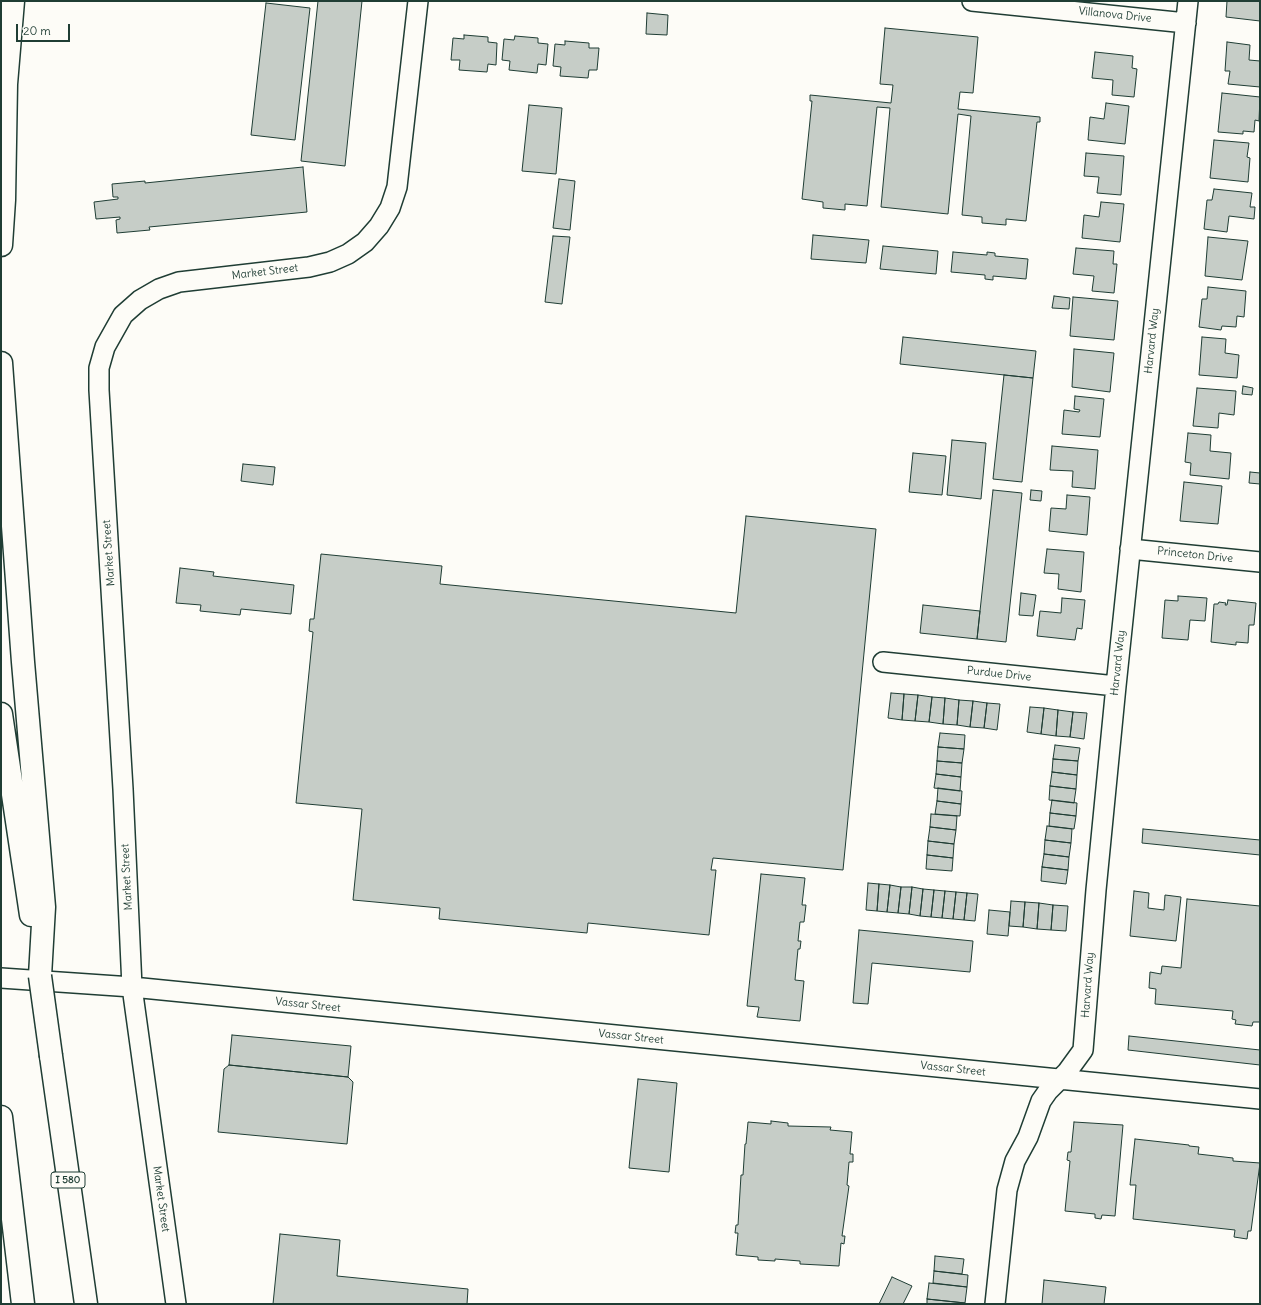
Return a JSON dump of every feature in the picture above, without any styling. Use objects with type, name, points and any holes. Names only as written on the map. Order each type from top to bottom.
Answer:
[{"type":"highway","points":[[1,245],[4,200],[6,84],[13,1]]},
{"type":"highway","points":[[1,363],[23,662],[36,908]]},
{"type":"highway","points":[[1,714],[36,908]]},
{"type":"highway","name":"I 580","points":[[36,908],[40,976],[86,1304]]},
{"type":"highway","points":[[1,1117],[24,1304]]},
{"type":"street","name":"Market Street","points":[[176,1304],[132,988],[123,789],[99,390],[100,368],[105,347],[123,316],[140,300],[159,289],[179,282],[316,266],[330,262],[348,254],[365,242],[379,226],[390,208],[397,187],[418,1]]},
{"type":"street","name":"Villanova Drive","points":[[972,1],[1186,22]]},
{"type":"street","name":"Harvard Way","points":[[995,1304],[1007,1190],[1011,1174],[1041,1101],[1059,1079],[1067,1072],[1083,1050],[1096,890],[1116,686],[1188,1]]},
{"type":"street","name":"Princeton Drive","points":[[1130,549],[1260,562]]},
{"type":"street","name":"Purdue Drive","points":[[883,662],[1116,686]]},
{"type":"street","name":"Vassar Street","points":[[1,978],[132,988],[1260,1099]]},
{"type":"building","points":[[318,1],[362,1],[345,166],[301,161]]},
{"type":"building","points":[[1227,1],[1260,1],[1260,21],[1226,17]]},
{"type":"building","points":[[266,3],[310,8],[295,140],[251,135]]},
{"type":"building","points":[[647,13],[668,15],[667,35],[646,34]]},
{"type":"building","points":[[885,28],[978,37],[973,93],[960,92],[958,109],[1040,117],[1040,122],[1037,122],[1026,221],[1006,219],[1006,225],[982,223],[982,217],[962,215],[971,116],[958,114],[948,214],[881,207],[890,108],[877,107],[867,206],[845,204],[845,210],[823,208],[823,202],[802,199],[812,101],[810,101],[810,95],[891,103],[893,85],[880,84]]},
{"type":"building","points":[[464,35],[488,37],[488,42],[497,43],[496,65],[488,64],[487,72],[459,70],[460,60],[451,60],[453,38],[464,39]]},
{"type":"building","points":[[515,36],[538,38],[538,43],[548,44],[546,65],[538,64],[537,73],[509,70],[510,61],[502,60],[504,39],[514,40]]},
{"type":"building","points":[[565,41],[589,43],[589,48],[599,48],[597,70],[589,70],[588,78],[560,76],[561,67],[553,66],[555,44],[565,45]]},
{"type":"building","points":[[1227,42],[1250,45],[1249,60],[1260,61],[1260,87],[1228,84],[1230,71],[1225,71]]},
{"type":"building","points":[[1095,52],[1133,56],[1132,68],[1137,69],[1134,97],[1112,95],[1113,80],[1092,78]]},
{"type":"building","points":[[1222,93],[1260,97],[1259,121],[1255,120],[1254,132],[1243,131],[1243,134],[1218,132]]},
{"type":"building","points":[[1106,103],[1129,106],[1125,144],[1088,140],[1090,117],[1104,119]]},
{"type":"building","points":[[529,105],[562,108],[556,174],[522,171]]},
{"type":"building","points":[[1214,140],[1249,143],[1247,157],[1250,158],[1248,182],[1210,178]]},
{"type":"building","points":[[1086,153],[1124,156],[1121,195],[1097,193],[1099,177],[1084,176]]},
{"type":"building","points":[[303,167],[307,212],[149,227],[150,230],[117,233],[116,220],[120,219],[120,217],[96,219],[94,202],[118,199],[118,197],[113,197],[112,184],[145,181],[145,183]]},
{"type":"building","points":[[559,179],[575,181],[570,230],[553,228]]},
{"type":"building","points":[[1214,189],[1252,193],[1250,207],[1255,207],[1254,219],[1229,216],[1227,232],[1204,229],[1207,200],[1212,200]]},
{"type":"building","points":[[1101,202],[1124,204],[1120,242],[1082,238],[1084,215],[1099,217]]},
{"type":"building","points":[[813,235],[869,240],[866,263],[811,259]]},
{"type":"building","points":[[553,236],[570,237],[562,304],[545,302]]},
{"type":"building","points":[[1208,237],[1248,241],[1242,280],[1205,276]]},
{"type":"building","points":[[883,246],[938,251],[936,274],[880,269]]},
{"type":"building","points":[[1076,248],[1114,251],[1113,264],[1117,264],[1114,293],[1092,291],[1094,276],[1073,274]]},
{"type":"building","points":[[953,252],[987,255],[987,252],[995,253],[995,256],[1028,259],[1026,279],[993,276],[993,280],[985,279],[985,275],[951,272]]},
{"type":"building","points":[[1208,287],[1246,291],[1244,317],[1237,316],[1236,327],[1222,326],[1221,330],[1199,327],[1202,299],[1207,299]]},
{"type":"building","points":[[1054,296],[1070,298],[1069,309],[1052,308]]},
{"type":"building","points":[[1073,297],[1118,301],[1114,340],[1070,336]]},
{"type":"building","points":[[903,337],[1036,351],[1033,378],[900,364]]},
{"type":"building","points":[[1202,337],[1226,339],[1225,353],[1239,355],[1237,378],[1199,375]]},
{"type":"building","points":[[1074,349],[1114,353],[1110,392],[1072,387]]},
{"type":"building","points":[[1004,375],[1033,378],[1022,482],[993,479]]},
{"type":"building","points":[[1243,386],[1253,388],[1252,395],[1242,394]]},
{"type":"building","points":[[1197,388],[1236,391],[1234,415],[1219,413],[1218,428],[1193,426]]},
{"type":"building","points":[[1075,396],[1104,399],[1100,437],[1062,434],[1064,410],[1079,412],[1080,410],[1074,409]]},
{"type":"building","points":[[1188,433],[1211,435],[1210,451],[1231,453],[1229,479],[1190,475],[1191,463],[1185,462]]},
{"type":"building","points":[[952,440],[986,443],[981,499],[947,495]]},
{"type":"building","points":[[1052,446],[1098,450],[1095,489],[1072,487],[1073,471],[1050,470]]},
{"type":"building","points":[[913,453],[946,456],[942,495],[909,492]]},
{"type":"building","points":[[243,464],[275,467],[273,485],[241,481]]},
{"type":"building","points":[[1250,472],[1260,473],[1260,484],[1249,483]]},
{"type":"building","points":[[1184,482],[1222,486],[1218,524],[1180,521]]},
{"type":"building","points":[[993,490],[1022,493],[1006,642],[977,639]]},
{"type":"building","points":[[1031,490],[1042,491],[1041,501],[1030,500]]},
{"type":"building","points":[[1067,495],[1090,497],[1087,535],[1049,531],[1051,508],[1066,509]]},
{"type":"building","points":[[746,516],[876,529],[843,870],[713,858],[711,870],[716,870],[709,935],[588,923],[587,933],[439,919],[440,908],[353,900],[362,809],[296,803],[313,632],[309,631],[310,619],[314,619],[321,554],[442,566],[440,584],[736,613]]},
{"type":"building","points":[[1047,549],[1084,552],[1081,592],[1058,589],[1059,574],[1044,573]]},
{"type":"building","points":[[180,568],[214,572],[213,576],[294,585],[291,614],[241,609],[240,615],[200,611],[201,605],[176,603]]},
{"type":"building","points":[[1021,593],[1036,595],[1033,616],[1019,615]]},
{"type":"building","points":[[1178,596],[1207,598],[1205,621],[1190,620],[1188,640],[1162,638],[1165,600],[1178,601]]},
{"type":"building","points":[[1062,598],[1085,600],[1082,629],[1077,628],[1075,640],[1037,636],[1040,611],[1061,613]]},
{"type":"building","points":[[1228,600],[1256,603],[1254,625],[1249,625],[1248,643],[1236,642],[1236,645],[1211,642],[1214,604],[1218,604],[1219,602],[1226,603],[1225,605],[1227,605]]},
{"type":"building","points":[[923,605],[980,611],[977,639],[920,633]]},
{"type":"building","points":[[891,693],[904,694],[902,720],[888,718]]},
{"type":"building","points":[[904,694],[918,695],[915,721],[902,720]]},
{"type":"building","points":[[918,695],[932,697],[929,722],[915,721]]},
{"type":"building","points":[[932,697],[945,698],[943,724],[929,722]]},
{"type":"building","points":[[945,698],[959,700],[957,725],[943,724]]},
{"type":"building","points":[[959,700],[973,701],[970,727],[957,725]]},
{"type":"building","points":[[973,701],[987,703],[984,728],[970,727]]},
{"type":"building","points":[[987,703],[1000,704],[997,730],[984,728]]},
{"type":"building","points":[[1030,707],[1044,708],[1041,734],[1027,732]]},
{"type":"building","points":[[1044,708],[1058,710],[1056,736],[1041,734]]},
{"type":"building","points":[[1058,710],[1073,712],[1070,737],[1056,736]]},
{"type":"building","points":[[1073,712],[1087,713],[1084,739],[1070,737]]},
{"type":"building","points":[[940,733],[965,735],[964,749],[938,747]]},
{"type":"building","points":[[1055,745],[1080,748],[1078,761],[1053,759]]},
{"type":"building","points":[[938,747],[964,749],[962,763],[937,761]]},
{"type":"building","points":[[1053,759],[1078,761],[1077,775],[1052,772]]},
{"type":"building","points":[[937,761],[962,763],[961,777],[936,774]]},
{"type":"building","points":[[1052,772],[1077,775],[1076,789],[1050,786]]},
{"type":"building","points":[[936,774],[961,777],[960,791],[934,788]]},
{"type":"building","points":[[1050,786],[1076,789],[1074,803],[1049,800]]},
{"type":"building","points":[[938,788],[962,791],[961,804],[937,801]]},
{"type":"building","points":[[1052,800],[1077,803],[1076,816],[1050,813]]},
{"type":"building","points":[[937,801],[961,804],[960,816],[935,814]]},
{"type":"building","points":[[1050,813],[1076,816],[1074,829],[1049,826]]},
{"type":"building","points":[[931,814],[957,816],[956,830],[930,827]]},
{"type":"building","points":[[1047,826],[1072,829],[1071,843],[1045,840]]},
{"type":"building","points":[[930,827],[956,830],[954,844],[928,841]]},
{"type":"building","points":[[1143,829],[1260,840],[1260,855],[1142,843]]},
{"type":"building","points":[[1045,840],[1071,843],[1069,857],[1044,854]]},
{"type":"building","points":[[928,841],[954,844],[953,858],[927,855]]},
{"type":"building","points":[[1044,854],[1069,857],[1068,870],[1042,867]]},
{"type":"building","points":[[927,855],[953,858],[952,871],[926,869]]},
{"type":"building","points":[[1042,867],[1068,870],[1066,884],[1041,881]]},
{"type":"building","points":[[761,874],[805,878],[802,905],[806,905],[804,922],[800,922],[798,941],[801,941],[800,949],[798,949],[795,980],[804,981],[800,1021],[757,1017],[759,1007],[747,1006]]},
{"type":"building","points":[[868,883],[879,884],[877,911],[866,910]]},
{"type":"building","points":[[879,884],[890,885],[887,912],[877,911]]},
{"type":"building","points":[[890,885],[901,887],[898,913],[887,912]]},
{"type":"building","points":[[901,887],[912,887],[909,914],[898,913]]},
{"type":"building","points":[[912,887],[923,889],[920,916],[909,914]]},
{"type":"building","points":[[923,889],[934,890],[931,917],[920,916]]},
{"type":"building","points":[[934,890],[945,891],[942,918],[931,917]]},
{"type":"building","points":[[945,891],[956,892],[953,919],[942,918]]},
{"type":"building","points":[[1134,891],[1149,893],[1148,908],[1164,910],[1165,895],[1181,897],[1176,941],[1130,936]]},
{"type":"building","points":[[956,892],[967,893],[964,920],[953,919]]},
{"type":"building","points":[[967,893],[978,894],[975,921],[964,920]]},
{"type":"building","points":[[1187,899],[1260,906],[1260,1022],[1253,1022],[1252,1026],[1235,1024],[1236,1020],[1232,1019],[1233,1011],[1155,1004],[1156,989],[1149,988],[1150,972],[1161,974],[1162,966],[1181,968]]},
{"type":"building","points":[[1011,901],[1025,902],[1023,927],[1009,926]]},
{"type":"building","points":[[1025,902],[1039,903],[1037,929],[1023,927]]},
{"type":"building","points":[[1039,903],[1053,905],[1051,930],[1037,929]]},
{"type":"building","points":[[1053,905],[1068,906],[1066,931],[1051,930]]},
{"type":"building","points":[[989,910],[1010,912],[1008,936],[987,934]]},
{"type":"building","points":[[859,930],[973,941],[970,972],[872,963],[868,1004],[853,1003]]},
{"type":"building","points":[[232,1035],[351,1046],[348,1077],[229,1065]]},
{"type":"building","points":[[1129,1036],[1260,1050],[1260,1065],[1128,1050]]},
{"type":"building","points":[[229,1065],[348,1077],[353,1082],[347,1144],[218,1132],[224,1069]]},
{"type":"building","points":[[638,1079],[677,1083],[669,1172],[629,1168]]},
{"type":"building","points":[[771,1121],[788,1123],[788,1126],[831,1127],[830,1130],[852,1132],[850,1154],[853,1154],[853,1162],[849,1162],[847,1185],[849,1186],[842,1236],[845,1236],[844,1244],[841,1243],[839,1266],[800,1264],[800,1261],[775,1259],[775,1261],[758,1260],[758,1257],[736,1255],[738,1233],[735,1233],[736,1225],[738,1225],[741,1175],[743,1175],[748,1122],[771,1124]]},
{"type":"building","points":[[1074,1122],[1123,1125],[1115,1216],[1102,1215],[1101,1219],[1095,1218],[1095,1214],[1065,1211],[1070,1161],[1067,1160],[1068,1152],[1071,1152]]},
{"type":"building","points":[[1135,1139],[1189,1145],[1199,1147],[1198,1154],[1233,1158],[1233,1161],[1260,1163],[1251,1231],[1248,1231],[1247,1239],[1234,1237],[1235,1230],[1133,1219],[1136,1185],[1130,1185]]},
{"type":"building","points":[[280,1234],[340,1240],[337,1276],[468,1289],[467,1304],[273,1304]]},
{"type":"building","points":[[935,1256],[964,1259],[962,1274],[934,1271]]},
{"type":"building","points":[[934,1271],[968,1275],[967,1287],[933,1283]]},
{"type":"building","points":[[892,1277],[912,1286],[903,1304],[879,1304]]},
{"type":"building","points":[[1044,1280],[1106,1287],[1104,1304],[1042,1304]]},
{"type":"building","points":[[929,1283],[967,1287],[965,1303],[927,1299]]},
{"type":"building","points":[[927,1299],[965,1303],[965,1304],[927,1304]]}]
